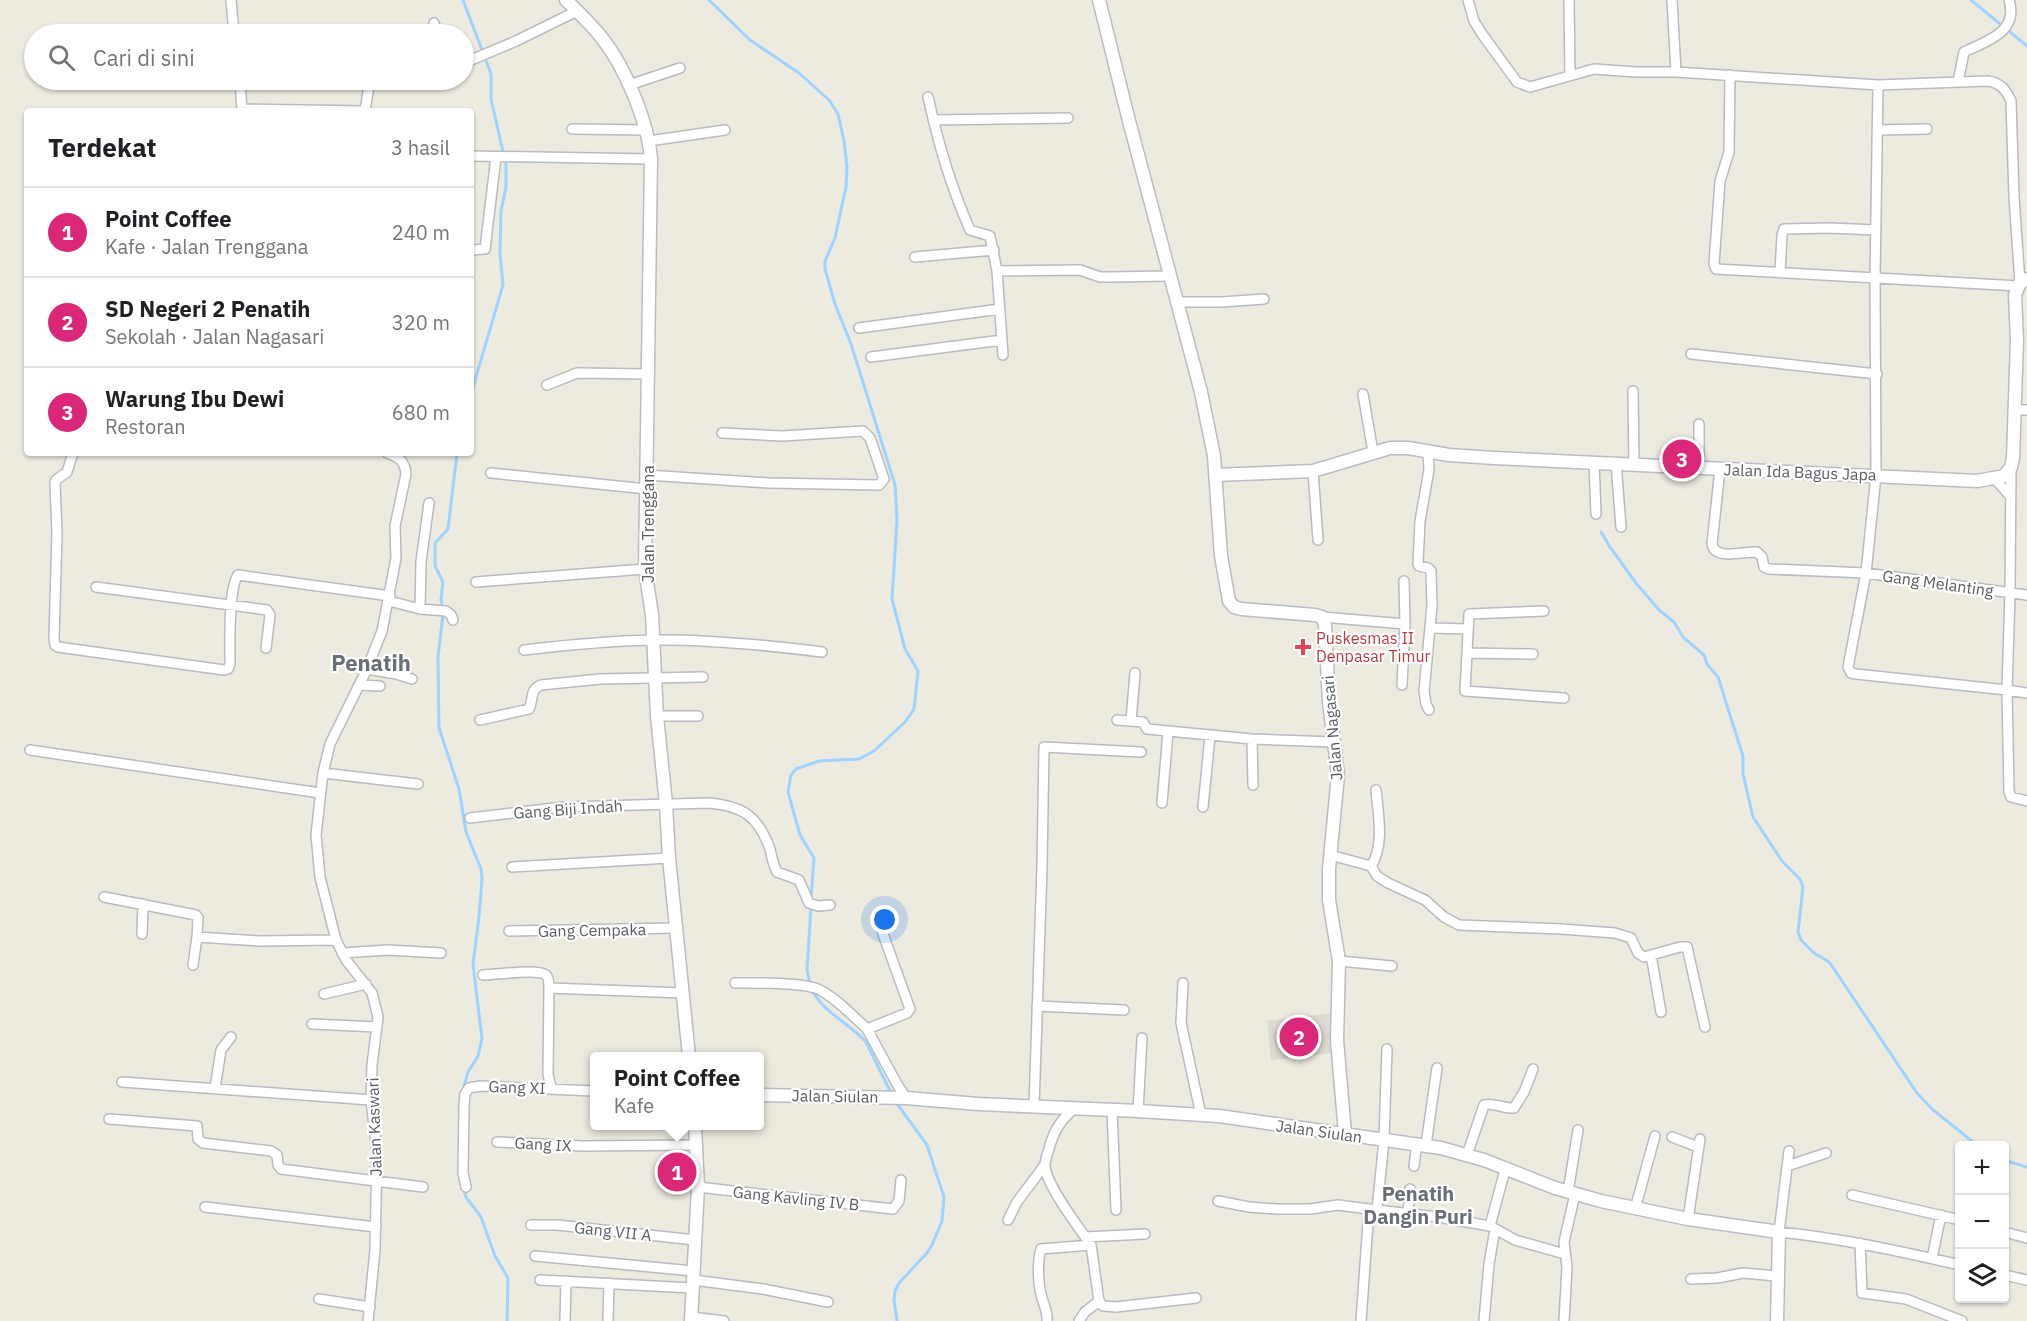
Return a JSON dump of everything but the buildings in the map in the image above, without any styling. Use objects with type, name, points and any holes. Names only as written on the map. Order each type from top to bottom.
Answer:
[{"type":"street","points":[[231,0],[233,24]]},
{"type":"street","name":"Jalan Trenggana","points":[[566,0],[602,38],[629,85],[647,135],[651,159],[645,569],[653,640],[669,858],[689,1052]]},
{"type":"street","points":[[1099,0],[1201,392],[1214,456],[1221,556],[1231,604],[1241,609],[1405,624]]},
{"type":"street","points":[[1468,0],[1474,21],[1517,82],[1530,87],[1594,69],[1878,85],[1994,82],[2007,92],[2011,101],[2014,196],[2022,283],[2014,301],[2021,410],[2011,467],[2007,690],[2009,791],[2011,797],[2027,801]]},
{"type":"street","points":[[1569,0],[1570,74]]},
{"type":"street","points":[[1671,0],[1676,72]]},
{"type":"street","points":[[1958,82],[1964,52],[1988,42],[2010,19],[2012,14],[2009,0]]},
{"type":"street","points":[[474,59],[577,11]]},
{"type":"street","points":[[629,85],[680,68]]},
{"type":"street","points":[[1730,75],[1729,152],[1720,181],[1715,267],[1719,270],[1875,279],[2022,283]]},
{"type":"street","points":[[1878,85],[1875,279],[1876,475],[1866,573],[1848,667],[1851,673],[2027,693]]},
{"type":"street","points":[[241,90],[242,108]]},
{"type":"street","points":[[365,108],[368,90]]},
{"type":"street","points":[[928,97],[951,184],[970,230],[990,236],[997,271],[1003,355]]},
{"type":"street","points":[[933,120],[1068,118]]},
{"type":"street","points":[[572,129],[647,135],[725,130]]},
{"type":"street","points":[[1877,130],[1927,129]]},
{"type":"street","points":[[474,156],[651,159]]},
{"type":"street","points":[[474,250],[485,249],[496,157]]},
{"type":"street","points":[[1780,272],[1784,229],[1876,230]]},
{"type":"street","points":[[915,256],[994,250]]},
{"type":"street","points":[[997,271],[1080,270],[1100,277],[1169,276]]},
{"type":"street","points":[[1178,302],[1222,302],[1264,298]]},
{"type":"street","points":[[859,328],[1000,309]]},
{"type":"street","points":[[871,357],[1002,340]]},
{"type":"street","points":[[1691,354],[1876,374]]},
{"type":"street","points":[[547,385],[577,373],[648,374]]},
{"type":"street","points":[[1633,391],[1634,465]]},
{"type":"street","points":[[1363,394],[1373,452]]},
{"type":"street","points":[[1699,424],[1699,468]]},
{"type":"street","points":[[648,475],[879,485],[884,479],[870,438],[863,431],[782,436],[722,433]]},
{"type":"street","name":"Jalan Ida Bagus Japa","points":[[1215,475],[1313,471],[1373,452],[1399,448],[1494,458],[1876,475],[1952,481],[1995,479]]},
{"type":"street","points":[[1428,452],[1429,470],[1420,520],[1418,564],[1431,571],[1430,628],[1424,691],[1429,710]]},
{"type":"street","points":[[72,456],[67,472],[55,483],[57,533],[54,639],[56,646],[228,669],[231,604],[235,579],[238,575],[243,574],[389,598],[420,609],[446,612],[453,620]]},
{"type":"street","name":"Jalan Kaswari","points":[[368,1321],[376,1227],[377,1152],[371,1101],[372,1065],[378,1017],[375,999],[342,953],[336,940],[316,845],[320,793],[330,744],[368,669],[382,631],[389,598],[396,555],[395,526],[406,474],[406,467],[402,460],[393,456]]},
{"type":"street","points":[[1594,462],[1596,514]]},
{"type":"street","points":[[1616,463],[1621,527]]},
{"type":"street","points":[[2011,467],[2004,476],[1995,479],[2011,497]]},
{"type":"street","name":"Gang Melanting","points":[[1720,469],[1712,544],[1716,552],[1724,554],[1757,552],[1762,556],[1764,567],[1769,569],[1866,573],[2027,595]]},
{"type":"street","points":[[1313,471],[1318,540]]},
{"type":"street","points":[[491,473],[647,489]]},
{"type":"street","points":[[420,609],[421,562],[429,503]]},
{"type":"street","points":[[476,582],[645,569]]},
{"type":"street","points":[[1402,685],[1405,624],[1404,581]]},
{"type":"street","points":[[96,587],[231,604],[269,612],[266,648]]},
{"type":"street","points":[[1544,611],[1469,614],[1465,691],[1564,698]]},
{"type":"street","name":"Jalan Nagasari","points":[[1322,618],[1326,625],[1329,702],[1338,768],[1330,855],[1329,900],[1339,961],[1337,1040],[1345,1134]]},
{"type":"street","points":[[1430,628],[1468,629]]},
{"type":"street","points":[[524,650],[570,644],[653,640],[739,643],[822,652]]},
{"type":"street","points":[[1467,653],[1533,654]]},
{"type":"street","points":[[368,669],[412,679]]},
{"type":"street","points":[[1131,721],[1135,673]]},
{"type":"street","points":[[480,720],[529,709],[535,688],[541,685],[600,679],[702,677]]},
{"type":"street","points":[[359,686],[380,686]]},
{"type":"street","points":[[657,716],[698,716]]},
{"type":"street","points":[[1117,720],[1143,722],[1147,729],[1168,732],[1252,739],[1334,742]]},
{"type":"street","points":[[1162,803],[1168,732]]},
{"type":"street","points":[[1203,807],[1210,736]]},
{"type":"street","points":[[1252,739],[1253,785]]},
{"type":"street","points":[[1038,1107],[1037,1006],[1044,747],[1141,752]]},
{"type":"street","points":[[30,750],[320,793]]},
{"type":"street","points":[[323,773],[418,784]]},
{"type":"street","points":[[1371,866],[1377,858],[1378,847],[1379,815],[1376,790]]},
{"type":"street","name":"Gang Biji Indah","points":[[470,818],[563,807],[726,805],[744,812],[760,827],[777,872],[799,880],[809,903],[818,906],[830,905]]},
{"type":"street","points":[[1330,855],[1371,866],[1377,876],[1425,900],[1444,917],[1459,925],[1615,933],[1631,938],[1640,956],[1687,947],[1705,1027]]},
{"type":"street","points":[[512,867],[669,858]]},
{"type":"street","points":[[104,897],[196,915],[198,918],[197,937],[193,965]]},
{"type":"street","points":[[142,934],[143,904]]},
{"type":"street","points":[[867,1029],[907,1013],[910,1009],[878,920]]},
{"type":"street","name":"Gang Cempaka","points":[[508,931],[676,928]]},
{"type":"street","points":[[197,937],[336,940]]},
{"type":"street","points":[[342,953],[388,950],[441,953]]},
{"type":"street","points":[[1651,955],[1660,1012]]},
{"type":"street","points":[[1339,961],[1392,966]]},
{"type":"street","points":[[483,975],[541,972],[548,977],[548,1074],[551,1088]]},
{"type":"street","points":[[735,983],[809,986],[827,994],[867,1029],[906,1098]]},
{"type":"street","points":[[1183,983],[1181,1023],[1201,1115]]},
{"type":"street","points":[[324,994],[366,984]]},
{"type":"street","points":[[549,988],[683,993]]},
{"type":"street","points":[[1037,1006],[1124,1010]]},
{"type":"street","points":[[312,1024],[377,1027]]},
{"type":"street","points":[[215,1088],[221,1050],[231,1037]]},
{"type":"street","points":[[1138,1111],[1142,1038]]},
{"type":"street","points":[[1361,1321],[1373,1209],[1384,1140],[1387,1049]]},
{"type":"street","points":[[1414,1166],[1437,1068]]},
{"type":"street","points":[[1467,1155],[1484,1105],[1488,1103],[1511,1109],[1516,1107],[1533,1069]]},
{"type":"street","points":[[123,1082],[371,1101]]},
{"type":"street","name":"Gang XI","points":[[466,1187],[463,1173],[464,1105],[467,1090],[473,1086],[480,1086],[590,1091]]},
{"type":"street","name":"Jalan Siulan","points":[[764,1095],[892,1097],[978,1104],[1201,1115],[1421,1144],[1467,1155],[1572,1193],[1635,1209],[1779,1232]]},
{"type":"street","points":[[1008,1220],[1017,1202],[1044,1166],[1054,1133],[1069,1109]]},
{"type":"street","points":[[1112,1110],[1116,1210]]},
{"type":"street","points":[[109,1119],[197,1126],[198,1139],[203,1143],[271,1151],[277,1155],[281,1169],[423,1187]]},
{"type":"street","points":[[695,1130],[698,1187],[691,1319],[724,1321]]},
{"type":"street","points":[[1564,1321],[1567,1267],[1566,1229],[1578,1130]]},
{"type":"street","points":[[1635,1209],[1655,1136]]},
{"type":"street","points":[[1672,1137],[1699,1143],[1688,1219]]},
{"type":"street","name":"Gang IX","points":[[497,1142],[583,1146],[697,1146]]},
{"type":"street","points":[[1777,1321],[1779,1232],[1789,1151]]},
{"type":"street","points":[[1787,1166],[1826,1154]]},
{"type":"street","points":[[1044,1166],[1064,1207],[1088,1241],[1099,1301],[1104,1306],[1116,1307],[1196,1298]]},
{"type":"street","points":[[1484,1321],[1493,1227],[1505,1170]]},
{"type":"street","name":"Gang Kavling IV B","points":[[698,1187],[893,1209],[899,1201],[900,1180]]},
{"type":"street","points":[[1408,1214],[1410,1189]]},
{"type":"street","points":[[1852,1195],[1955,1219]]},
{"type":"street","points":[[1218,1201],[1277,1209],[1310,1209],[1338,1205],[1408,1214],[1493,1227],[1515,1240],[1565,1254]]},
{"type":"street","points":[[205,1207],[376,1227]]},
{"type":"street","points":[[1932,1258],[1941,1215]]},
{"type":"street","name":"Gang VII A","points":[[531,1225],[557,1225],[695,1240]]},
{"type":"street","points":[[1779,1232],[1817,1235],[1955,1264]]},
{"type":"street","points":[[2009,1233],[2027,1238]]},
{"type":"street","points":[[1047,1321],[1041,1288],[1039,1255],[1041,1250],[1145,1234]]},
{"type":"street","points":[[1860,1243],[1862,1293],[1906,1299],[1962,1321]]},
{"type":"street","points":[[536,1256],[763,1289],[828,1302]]},
{"type":"street","points":[[1691,1279],[1717,1278],[1743,1273],[1777,1276]]},
{"type":"street","points":[[2009,1276],[2027,1280]]},
{"type":"street","points":[[540,1280],[609,1283],[693,1280]]},
{"type":"street","points":[[564,1321],[566,1281]]},
{"type":"street","points":[[608,1321],[609,1283]]},
{"type":"street","points":[[319,1299],[370,1307]]},
{"type":"street","points":[[1079,1321],[1085,1312],[1099,1301]]},
{"type":"shaded area","points":[[1330,1013],[1331,1053],[1271,1060],[1267,1021]]},
{"type":"waterway","points":[[463,0],[472,24]]},
{"type":"waterway","points":[[709,0],[750,40],[799,73],[829,100],[838,114],[847,167],[846,187],[835,238],[825,261],[825,269],[895,485],[897,520],[892,599],[905,649],[918,671],[914,709],[905,722],[874,751],[859,759],[819,761],[796,769],[791,775],[788,792],[800,835],[814,858],[811,900]]},
{"type":"waterway","points":[[1971,0],[2027,46]]},
{"type":"waterway","points":[[474,29],[491,74],[491,99],[506,165],[506,187],[501,211],[500,254],[503,285],[474,384]]},
{"type":"waterway","points":[[457,456],[448,529],[435,543],[435,566],[443,582],[441,599],[443,614],[438,657],[439,728],[459,789],[466,832],[481,869],[482,878],[473,964],[482,1039],[478,1056],[468,1072],[460,1100]]},
{"type":"waterway","points":[[1601,532],[1636,583],[1659,610],[1674,622],[1683,637],[1704,655],[1707,664],[1718,677],[1743,756],[1743,774],[1753,817],[1782,861],[1800,879],[1803,887],[1798,932],[1801,940],[1814,953],[1829,962],[1917,1093],[1932,1109],[1972,1141]]},
{"type":"waterway","points":[[810,984],[807,969],[811,907]]},
{"type":"waterway","points":[[812,990],[830,1012],[866,1042],[892,1095]]},
{"type":"waterway","points":[[895,1101],[927,1145],[944,1197],[942,1221],[932,1245],[899,1283],[895,1291],[897,1321]]},
{"type":"waterway","points":[[2009,1162],[2027,1167]]},
{"type":"waterway","points":[[463,1187],[466,1197],[481,1217],[495,1256],[508,1278],[507,1321]]},
{"type":"place","name":"Warung Ibu Dewi","points":[[1682,459]]},
{"type":"place","name":"Puskesmas II Denpasar Timur","points":[[1303,647]]},
{"type":"place","name":"SD Negeri 2 Penatih","points":[[1299,1037]]},
{"type":"place","name":"Point Coffee","points":[[677,1172]]},
{"type":"district","name":"Penatih","points":[[371,663]]},
{"type":"district","name":"Penatih Dangin Puri","points":[[1418,1206]]}]
